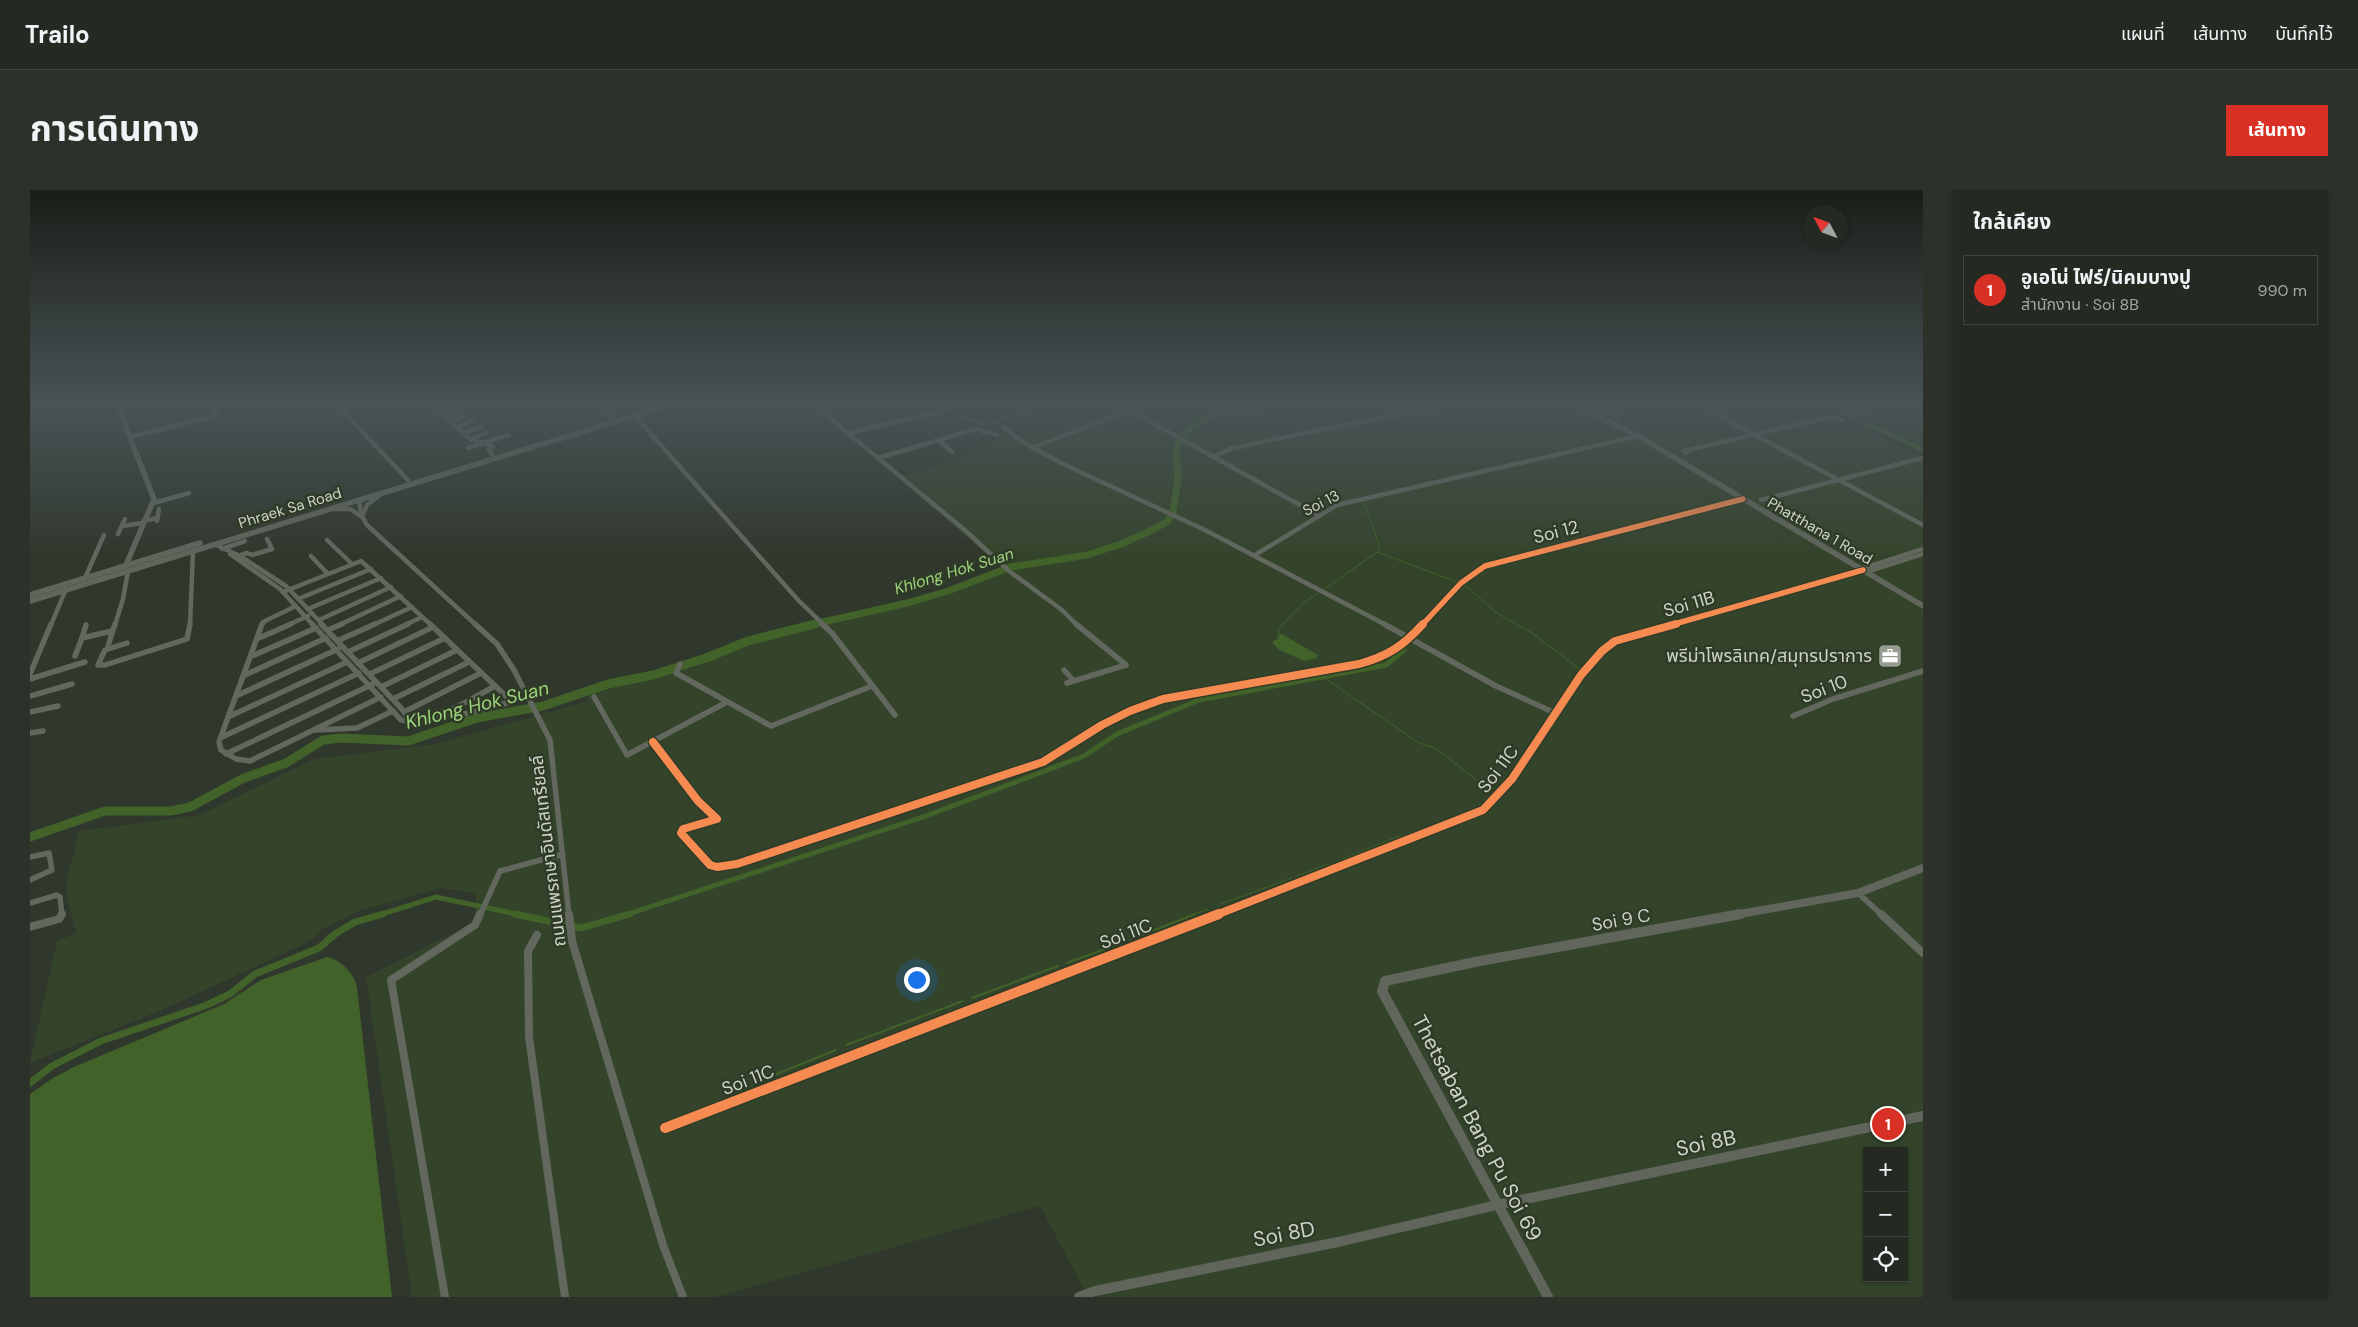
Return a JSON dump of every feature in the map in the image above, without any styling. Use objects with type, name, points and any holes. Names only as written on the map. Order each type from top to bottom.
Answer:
[{"type":"main road","points":[[127,568],[143,522],[154,502],[153,494],[138,456]]},
{"type":"main road","name":"Phraek Sa Road","points":[[30,601],[127,568],[408,480],[474,456]]},
{"type":"main road","name":"Phraek Sa Road","points":[[30,595],[85,578],[192,551],[500,456]]},
{"type":"main road","name":"Phatthana 1 Road","points":[[1671,456],[1923,606]]},
{"type":"main road","name":"Soi 9 C","points":[[1390,978],[1858,893],[1923,868]]},
{"type":"main road","name":"Thetsaban Bang Pu Soi 69","points":[[1390,978],[1385,981],[1382,991],[1548,1297]]},
{"type":"main road","name":"Soi 8B","points":[[1497,1205],[1923,1116]]},
{"type":"main road","name":"Soi 8D","points":[[1079,1297],[1095,1291],[1338,1242],[1497,1205]]},
{"type":"street","points":[[385,456],[408,480]]},
{"type":"street","points":[[669,456],[799,601],[832,633],[895,716]]},
{"type":"street","points":[[875,456],[1008,569],[1062,610],[1089,636],[1126,665],[1067,683]]},
{"type":"street","points":[[878,458],[886,456]]},
{"type":"street","points":[[1047,456],[1180,517],[1255,555],[1496,686],[1555,713]]},
{"type":"street","points":[[1215,456],[1318,515]]},
{"type":"street","name":"Soi 13","points":[[1255,555],[1337,505],[1550,456]]},
{"type":"street","points":[[1795,456],[1923,525]]},
{"type":"street","points":[[1761,500],[1923,458]]},
{"type":"street","points":[[154,502],[189,493]]},
{"type":"street","points":[[362,518],[367,505],[384,493]]},
{"type":"street","name":"Soi 12","points":[[653,742],[698,801],[717,819],[683,829],[682,833],[705,861],[717,867],[737,864],[988,782],[1043,762],[1102,725],[1146,705],[1205,690],[1371,661],[1383,656],[1410,638],[1461,583],[1485,566],[1743,499]]},
{"type":"street","points":[[359,500],[362,518]]},
{"type":"street","points":[[122,526],[158,519],[159,509]]},
{"type":"street","name":"ถนนแพรกษาอินดัสเทรียลล์","points":[[328,510],[350,510],[362,518],[366,525],[497,644],[550,740],[572,937],[663,1245],[683,1297]]},
{"type":"street","points":[[118,534],[125,519]]},
{"type":"street","points":[[85,578],[104,536]]},
{"type":"street","points":[[238,556],[247,553],[252,555],[272,549],[267,539]]},
{"type":"street","points":[[327,540],[351,563]]},
{"type":"street","points":[[222,549],[245,541]]},
{"type":"street","points":[[214,544],[289,589],[393,699],[404,712],[408,722]]},
{"type":"street","points":[[1863,570],[1923,550]]},
{"type":"street","points":[[127,643],[105,650],[98,665],[105,665],[186,639],[190,632],[192,551]]},
{"type":"street","points":[[230,554],[238,556],[282,592],[401,720],[408,722],[469,713],[510,702],[412,606],[361,561],[351,563],[282,592]]},
{"type":"street","points":[[1910,554],[1915,557]]},
{"type":"street","points":[[1863,570],[1923,554]]},
{"type":"street","points":[[311,556],[327,573]]},
{"type":"street","points":[[108,646],[123,599],[127,568]]},
{"type":"street","points":[[298,599],[371,569]]},
{"type":"street","name":"Soi 11B","points":[[1555,713],[1600,650],[1615,641],[1863,570]]},
{"type":"street","points":[[259,638],[306,617],[310,612],[381,578]]},
{"type":"street","points":[[318,620],[391,587]]},
{"type":"street","points":[[30,673],[66,590]]},
{"type":"street","points":[[328,630],[401,596]]},
{"type":"street","points":[[296,606],[265,621],[219,742],[221,750],[226,754],[248,762],[381,698]]},
{"type":"street","points":[[338,641],[412,606]]},
{"type":"street","points":[[348,652],[422,617]]},
{"type":"street","points":[[76,656],[86,624]]},
{"type":"street","points":[[252,656],[316,628]]},
{"type":"street","points":[[358,663],[433,628]]},
{"type":"street","points":[[82,638],[112,631]]},
{"type":"street","points":[[245,675],[326,638]]},
{"type":"street","points":[[370,674],[445,638]]},
{"type":"street","points":[[238,694],[343,647]]},
{"type":"street","points":[[226,754],[370,685],[379,684],[457,650]]},
{"type":"street","points":[[30,679],[85,662]]},
{"type":"street","points":[[228,717],[348,662]]},
{"type":"street","points":[[393,699],[469,662]]},
{"type":"street","points":[[680,664],[676,673],[771,726],[872,686]]},
{"type":"street","points":[[1064,670],[1073,680]]},
{"type":"street","name":"Soi 10","points":[[1793,716],[1833,699],[1923,671]]},
{"type":"street","points":[[222,737],[359,673]]},
{"type":"street","points":[[404,712],[481,673]]},
{"type":"street","points":[[30,696],[72,684]]},
{"type":"street","points":[[431,719],[495,686]]},
{"type":"street","points":[[594,697],[627,755],[727,702]]},
{"type":"street","points":[[30,712],[58,706]]},
{"type":"street","points":[[314,730],[356,728],[393,710]]},
{"type":"street","name":"Soi 11C","points":[[665,1128],[1483,810],[1496,800],[1509,784],[1555,713]]},
{"type":"street","points":[[30,733],[43,731]]},
{"type":"street","points":[[30,857],[50,853],[52,870],[30,880]]},
{"type":"street","points":[[445,1297],[391,980],[475,925],[500,871],[563,854]]},
{"type":"street","points":[[1858,893],[1923,952]]},
{"type":"street","points":[[30,903],[57,895],[60,897],[62,916],[59,919],[30,927]]},
{"type":"street","points":[[537,935],[528,951],[529,1037],[565,1297]]},
{"type":"shaded area","points":[[964,456],[1923,456],[1923,1297],[1085,1297],[1087,1295],[1040,1206],[716,1297],[412,1297],[366,977],[475,922],[476,893],[441,888],[358,911],[322,929],[314,938],[302,945],[162,1010],[30,1063],[57,941],[76,933],[65,888],[79,831],[200,815],[314,759],[436,744],[588,701],[586,696],[614,685],[636,683],[696,667],[731,649],[796,630],[908,606],[960,590],[1006,571],[897,477],[953,462]]},
{"type":"shaded area","points":[[1282,634],[1318,655],[1317,658],[1304,661],[1278,649],[1272,642],[1279,638],[1277,636]]},
{"type":"shaded area","points":[[327,957],[337,961],[346,968],[353,977],[357,987],[392,1297],[30,1297],[30,1094],[53,1078],[74,1067],[224,1004],[261,980]]},
{"type":"waterway","name":"Khlong Hok Suan","points":[[823,622],[907,603],[948,591],[1011,567],[1087,555],[1121,544],[1150,531],[1167,522],[1173,511],[1178,480],[1176,456]]},
{"type":"waterway","points":[[1364,503],[1380,547],[1378,552]]},
{"type":"waterway","points":[[1326,588],[1377,552],[1457,582]]},
{"type":"waterway","points":[[1464,584],[1495,612],[1532,633],[1581,670]]},
{"type":"waterway","points":[[1279,638],[1278,629],[1303,603],[1318,593]]},
{"type":"waterway","name":"Khlong Hok Suan","points":[[810,625],[821,622]]},
{"type":"waterway","name":"Khlong Hok Suan","points":[[30,837],[105,811],[171,811],[190,807],[244,778],[286,763],[323,740],[341,738],[408,741],[477,718],[543,706],[608,684],[653,675],[706,658],[748,641],[815,624]]},
{"type":"waterway","points":[[625,915],[926,816],[1084,756],[1117,734],[1199,700],[1386,665],[1404,650]]},
{"type":"waterway","points":[[1320,675],[1419,743],[1435,748],[1494,793]]},
{"type":"waterway","points":[[1473,811],[1482,807]]},
{"type":"waterway","points":[[1410,833],[1457,817]]},
{"type":"waterway","points":[[1338,861],[1402,835]]},
{"type":"waterway","points":[[1297,876],[1329,864]]},
{"type":"waterway","points":[[1221,904],[1292,878]]},
{"type":"waterway","points":[[379,915],[436,897],[521,915]]},
{"type":"waterway","points":[[1192,915],[1208,909]]},
{"type":"waterway","points":[[30,1083],[52,1066],[101,1041],[207,1005],[230,994],[255,974],[319,948],[335,934],[355,922],[383,914]]},
{"type":"waterway","points":[[515,914],[581,928],[630,914]]},
{"type":"waterway","points":[[1132,939],[1195,914]]},
{"type":"waterway","points":[[1067,963],[1124,942]]},
{"type":"waterway","points":[[972,998],[1058,966]]},
{"type":"waterway","points":[[846,1045],[963,1001]]},
{"type":"waterway","points":[[764,1079],[836,1050]]},
{"type":"cycle path","points":[[653,742],[698,801],[717,819],[683,829],[681,833],[710,865],[717,867],[737,864],[988,782],[1043,762],[1102,725],[1130,711],[1163,699],[1359,664],[1383,657],[1410,638],[1461,583],[1485,566],[1743,499]]},
{"type":"cycle path","points":[[665,1128],[1133,948],[1483,810],[1512,779],[1591,662],[1608,645],[1615,641],[1863,570]]},
{"type":"place","name":"พรีม่าโพรลิเทค/สมุทรปราการ","points":[[1890,656]]},
{"type":"place","name":"อูเอโน่ ไฟร์/นิคมบางปู","points":[[1888,1124]]}]
